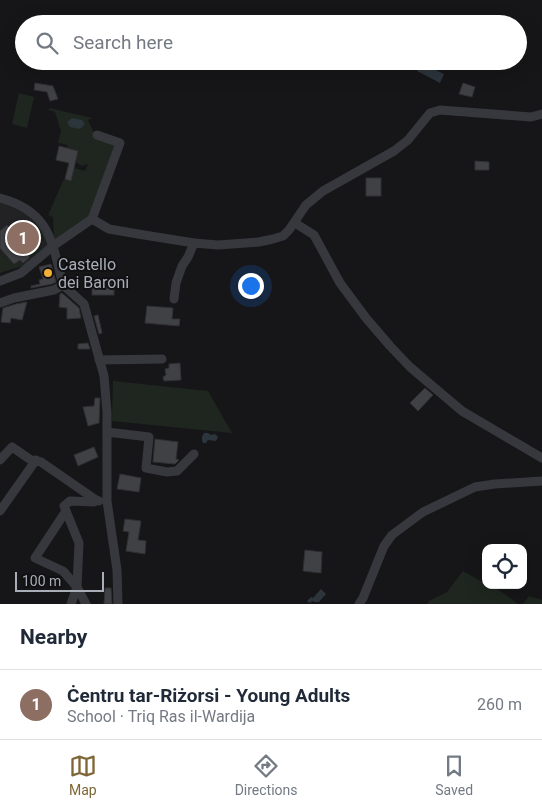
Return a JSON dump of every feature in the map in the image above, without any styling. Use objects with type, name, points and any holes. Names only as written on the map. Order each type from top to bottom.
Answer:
[{"type":"street","points":[[92,219],[109,231],[194,243],[218,245],[273,239],[283,236],[295,223],[298,215],[306,205],[323,191],[408,140],[430,113],[440,110],[531,117],[542,114]]},
{"type":"street","points":[[0,281],[21,273],[53,246],[92,219],[120,143],[97,135]]},
{"type":"street","points":[[0,198],[25,208],[42,223],[53,246],[63,285],[84,304],[104,376],[107,432],[106,502],[117,570],[118,604]]},
{"type":"street","points":[[295,223],[314,235],[345,290],[366,318],[406,363],[462,411],[542,458]]},
{"type":"street","points":[[174,299],[176,283],[182,266],[194,243]]},
{"type":"street","points":[[0,303],[14,298],[54,290],[63,285]]},
{"type":"street","points":[[99,360],[162,359]]},
{"type":"street","points":[[107,432],[150,437],[146,468],[167,472],[177,471],[194,454]]},
{"type":"street","points":[[0,460],[12,447],[31,460],[41,462],[96,500],[106,502]]},
{"type":"street","points":[[0,511],[36,460]]},
{"type":"street","points":[[359,604],[384,546],[392,535],[423,512],[475,487],[542,481]]},
{"type":"street","points":[[71,604],[77,587],[78,543],[64,506],[70,501],[94,502],[96,500]]},
{"type":"street","points":[[66,511],[35,558],[64,571],[77,587],[86,604]]},
{"type":"shaded area","points":[[435,70],[444,74],[440,83],[417,71]]},
{"type":"shaded area","points":[[19,93],[34,97],[27,128],[12,124]]},
{"type":"shaded area","points":[[49,108],[92,118],[88,120],[94,133],[116,145],[91,218],[54,240],[53,217],[48,215],[64,179],[71,181],[74,168],[85,171],[88,164],[82,166],[76,162],[78,151],[67,148],[68,145],[58,142],[61,131],[55,112],[49,110]]},
{"type":"shaded area","points":[[72,118],[82,120],[85,124],[80,129],[70,127],[67,122]]},
{"type":"shaded area","points":[[0,203],[13,206],[27,214],[39,227],[49,246],[0,273]]},
{"type":"shaded area","points":[[36,223],[46,238],[42,242],[39,236],[30,228]]},
{"type":"shaded area","points":[[37,245],[44,251],[26,265],[0,273],[0,251],[14,264]]},
{"type":"shaded area","points":[[113,381],[208,391],[232,433],[112,421]]},
{"type":"shaded area","points":[[204,433],[215,434],[218,437],[216,441],[208,440],[206,443],[203,443]]},
{"type":"shaded area","points":[[463,571],[482,582],[482,589],[497,589],[518,604],[427,604],[429,601],[447,592]]},
{"type":"shaded area","points":[[321,589],[326,594],[319,602],[312,601],[310,603],[307,601],[311,597],[313,598]]},
{"type":"shaded area","points":[[529,596],[542,600],[542,604],[523,604]]},
{"type":"building","points":[[35,83],[53,86],[58,99],[50,101],[47,92],[34,90]]},
{"type":"building","points":[[463,83],[475,87],[472,97],[459,94]]},
{"type":"building","points":[[59,146],[78,151],[71,181],[65,179],[69,163],[56,160]]},
{"type":"building","points":[[475,161],[489,162],[489,170],[475,170]]},
{"type":"building","points":[[366,178],[381,178],[381,196],[366,196]]},
{"type":"building","points":[[22,220],[37,237],[34,240],[37,245],[27,253],[30,257],[23,263],[20,260],[14,264],[0,248],[0,231],[7,225],[11,230]]},
{"type":"building","name":"Castello dei Baroni","points":[[51,264],[56,282],[31,288],[31,286],[40,284],[39,280],[43,279],[39,267]]},
{"type":"building","points":[[92,280],[114,280],[114,295],[92,295]]},
{"type":"building","points":[[62,293],[79,308],[81,318],[67,319],[67,308],[59,307],[60,294]]},
{"type":"building","points":[[27,302],[22,320],[11,318],[10,323],[1,322],[3,308]]},
{"type":"building","points":[[147,306],[173,308],[172,319],[180,319],[179,326],[145,323]]},
{"type":"building","points":[[98,315],[102,333],[99,334],[94,316]]},
{"type":"building","points":[[88,343],[90,349],[78,349],[78,344]]},
{"type":"building","points":[[180,363],[181,380],[164,381],[165,369],[169,368],[169,364]]},
{"type":"building","points":[[425,388],[433,395],[418,411],[410,403]]},
{"type":"building","points":[[95,398],[100,398],[99,423],[88,426],[83,407],[94,406]]},
{"type":"building","points":[[155,439],[178,442],[176,459],[179,460],[175,464],[153,462]]},
{"type":"building","points":[[94,447],[98,457],[78,466],[74,455]]},
{"type":"building","points":[[120,474],[141,478],[139,492],[117,489]]},
{"type":"building","points":[[125,519],[141,521],[138,540],[146,541],[145,554],[126,551],[129,532],[123,531]]},
{"type":"building","points":[[305,550],[322,552],[321,573],[303,571]]},
{"type":"building","points":[[105,588],[111,588],[112,604],[104,604]]},
{"type":"place","name":"Ċentru tar-Riżorsi - Young Adults","points":[[23,238]]},
{"type":"place","name":"Castello dei Baroni","points":[[48,273]]}]
